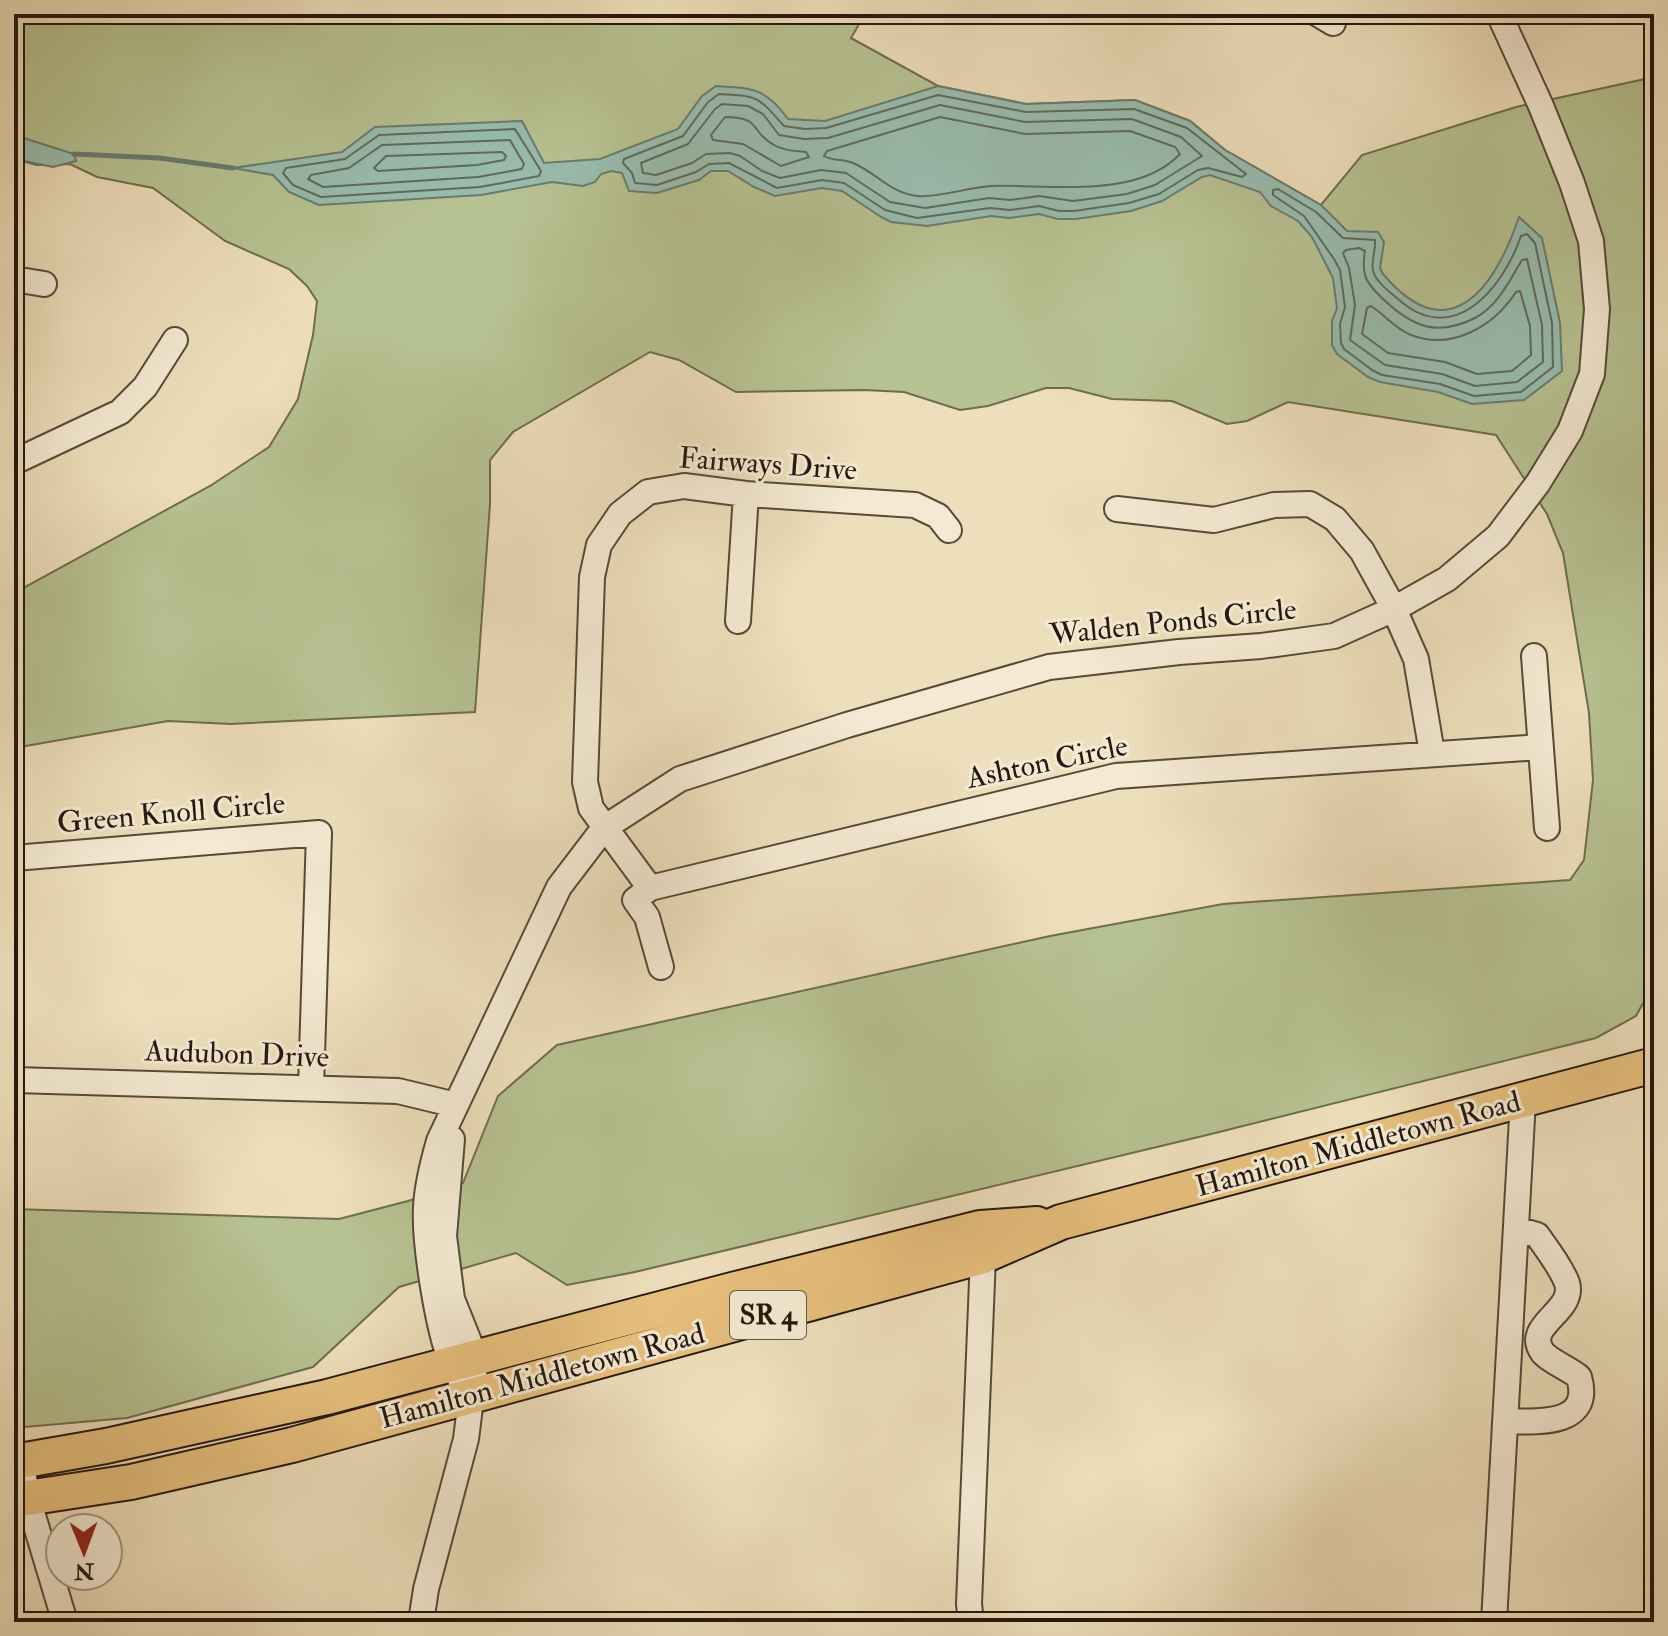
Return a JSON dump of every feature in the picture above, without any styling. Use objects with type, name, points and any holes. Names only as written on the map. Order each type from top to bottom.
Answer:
[{"type":"highway","name":"Hamilton Middletown Road","points":[[21,1499],[191,1469],[292,1445],[983,1256],[1061,1222],[1654,1065]]},
{"type":"highway","name":"Hamilton Middletown Road","points":[[18,1461],[106,1446],[327,1397],[980,1228],[1061,1222]]},
{"type":"street","name":"Walden Ponds Circle","points":[[471,1395],[464,1362],[434,1286],[427,1243],[426,1207],[439,1141],[559,887],[604,828],[680,779],[847,725],[1049,667],[1334,636],[1394,609],[1447,579],[1498,536],[1538,483],[1570,431],[1592,374],[1597,309],[1591,241],[1546,119],[1499,14]]},
{"type":"street","points":[[14,279],[44,284]]},
{"type":"street","points":[[14,462],[120,412],[145,387],[175,340]]},
{"type":"street","name":"Fairways Drive","points":[[604,828],[591,808],[585,782],[592,577],[599,545],[620,514],[648,492],[684,486],[746,494],[915,505],[938,516],[949,530]]},
{"type":"street","points":[[738,621],[746,494]]},
{"type":"street","points":[[1117,509],[1214,520],[1274,505],[1310,504],[1335,519],[1362,551],[1394,609],[1416,659],[1432,753]]},
{"type":"street","points":[[1534,656],[1547,828]]},
{"type":"street","name":"Ashton Circle","points":[[650,888],[1116,776],[1540,747]]},
{"type":"street","points":[[604,828],[650,888],[635,900],[647,917],[661,967]]},
{"type":"street","name":"Green Knoll Circle","points":[[14,858],[319,833],[311,1087]]},
{"type":"street","name":"Audubon Drive","points":[[14,1080],[398,1091],[456,1105]]},
{"type":"street","points":[[1494,1622],[1523,1100]]},
{"type":"street","points":[[1505,1421],[1561,1417],[1576,1410],[1583,1400],[1579,1377],[1546,1356],[1538,1338],[1540,1328],[1554,1317],[1567,1299],[1567,1284],[1537,1235],[1516,1229]]},
{"type":"street","points":[[971,1622],[969,1604],[983,1256]]},
{"type":"street","points":[[421,1622],[426,1589],[466,1439],[471,1395]]},
{"type":"street","points":[[18,1461],[21,1499],[65,1622]]},
{"type":"green space","points":[[14,14],[865,14],[851,38],[938,86],[1026,104],[1135,100],[1190,121],[1225,150],[1321,205],[1362,155],[1516,107],[1654,77],[1654,983],[1636,1016],[1596,1038],[635,1272],[567,1285],[516,1253],[399,1287],[313,1367],[127,1418],[14,1428],[14,1209],[339,1219],[408,1201],[463,1183],[498,1096],[557,1045],[1050,936],[1223,904],[1570,880],[1584,860],[1593,780],[1589,713],[1563,553],[1547,514],[1496,435],[1288,402],[1247,421],[1227,424],[1172,401],[1112,399],[1069,388],[1046,388],[988,406],[960,410],[904,392],[736,392],[679,360],[650,352],[513,432],[490,460],[490,504],[475,712],[231,724],[168,721],[14,748],[14,593],[210,486],[269,447],[298,399],[313,335],[317,301],[289,269],[225,241],[153,188],[97,177],[70,164],[37,165],[14,159]]},
{"type":"water","points":[[716,86],[765,95],[788,119],[825,121],[938,86],[1026,104],[1135,100],[1190,121],[1225,150],[1321,205],[1347,231],[1378,232],[1384,242],[1380,268],[1383,274],[1407,297],[1429,308],[1449,309],[1467,301],[1483,287],[1497,267],[1519,217],[1542,238],[1560,323],[1562,371],[1524,400],[1472,404],[1438,392],[1368,377],[1337,354],[1332,345],[1332,321],[1337,308],[1333,278],[1312,237],[1298,221],[1271,206],[1260,192],[1210,175],[1162,201],[1131,211],[1076,219],[1058,219],[1039,214],[1009,218],[991,216],[927,226],[891,222],[842,191],[822,188],[775,196],[728,171],[711,171],[699,180],[657,193],[629,191],[622,173],[611,171],[583,186],[552,182],[481,195],[319,205],[289,192],[273,175],[233,168],[342,152],[375,127],[522,121],[544,163],[600,159],[678,129],[702,96]]},
{"type":"water","points":[[14,135],[74,154],[76,161],[53,167],[14,159]]},
{"type":"waterway","points":[[74,154],[159,158],[233,168]]}]
